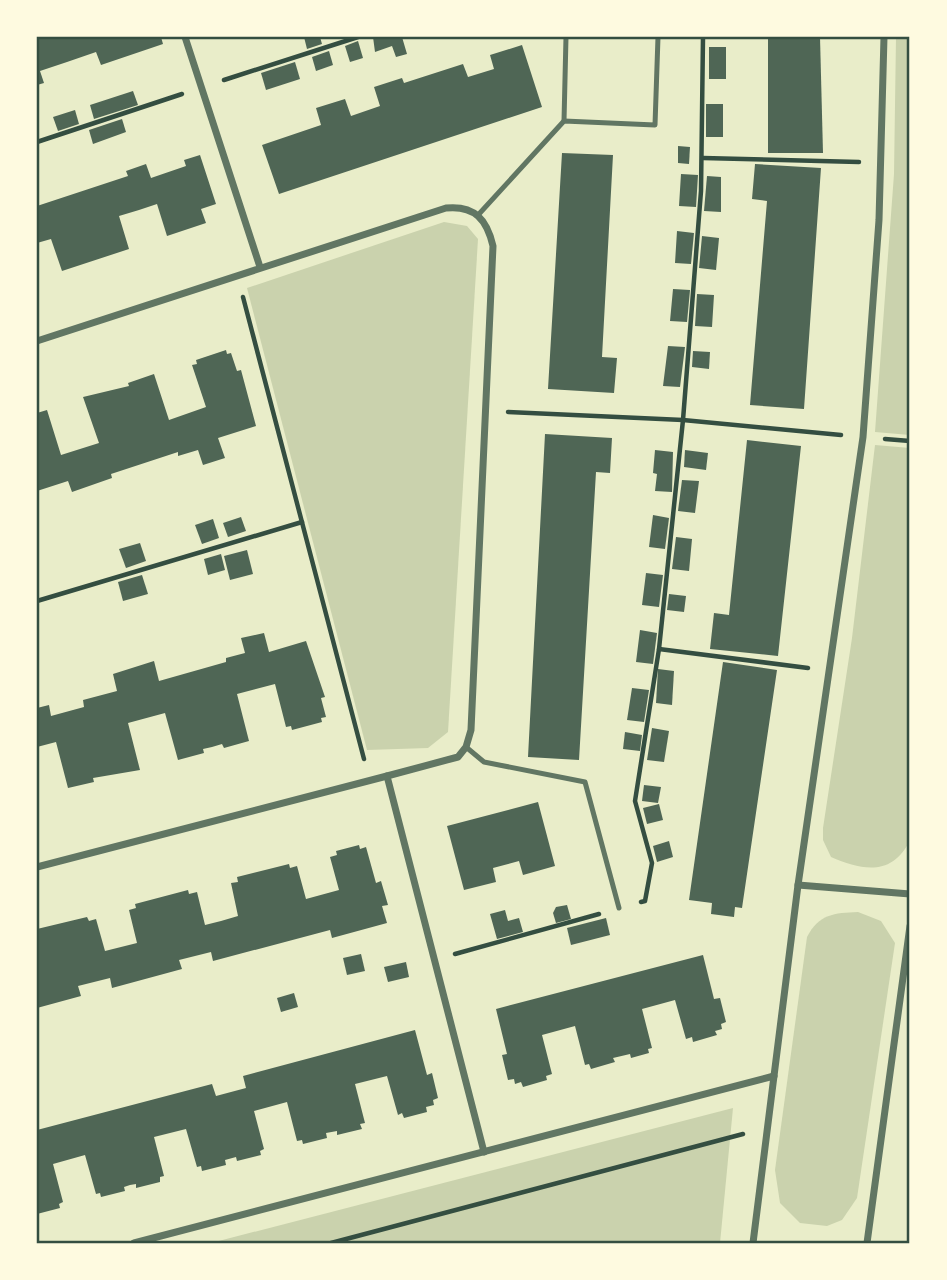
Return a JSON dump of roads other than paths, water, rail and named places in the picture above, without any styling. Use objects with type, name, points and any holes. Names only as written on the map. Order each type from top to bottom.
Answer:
[{"type":"street","points":[[184,37],[260,267]]},
{"type":"street","points":[[753,1243],[798,885],[863,437],[881,162],[884,37]]},
{"type":"street","points":[[37,341],[446,208],[460,206],[479,214],[489,228],[493,246],[486,411],[471,730],[466,747],[458,757],[37,867]]},
{"type":"street","points":[[387,776],[484,1152]]},
{"type":"street","points":[[798,885],[910,894]]},
{"type":"street","points":[[867,1243],[910,926]]},
{"type":"street","points":[[134,1243],[774,1076]]},
{"type":"lane","points":[[479,214],[564,121],[566,37]]},
{"type":"lane","points":[[564,121],[655,125],[658,37]]},
{"type":"lane","points":[[466,747],[484,762],[585,782],[619,908]]}]
